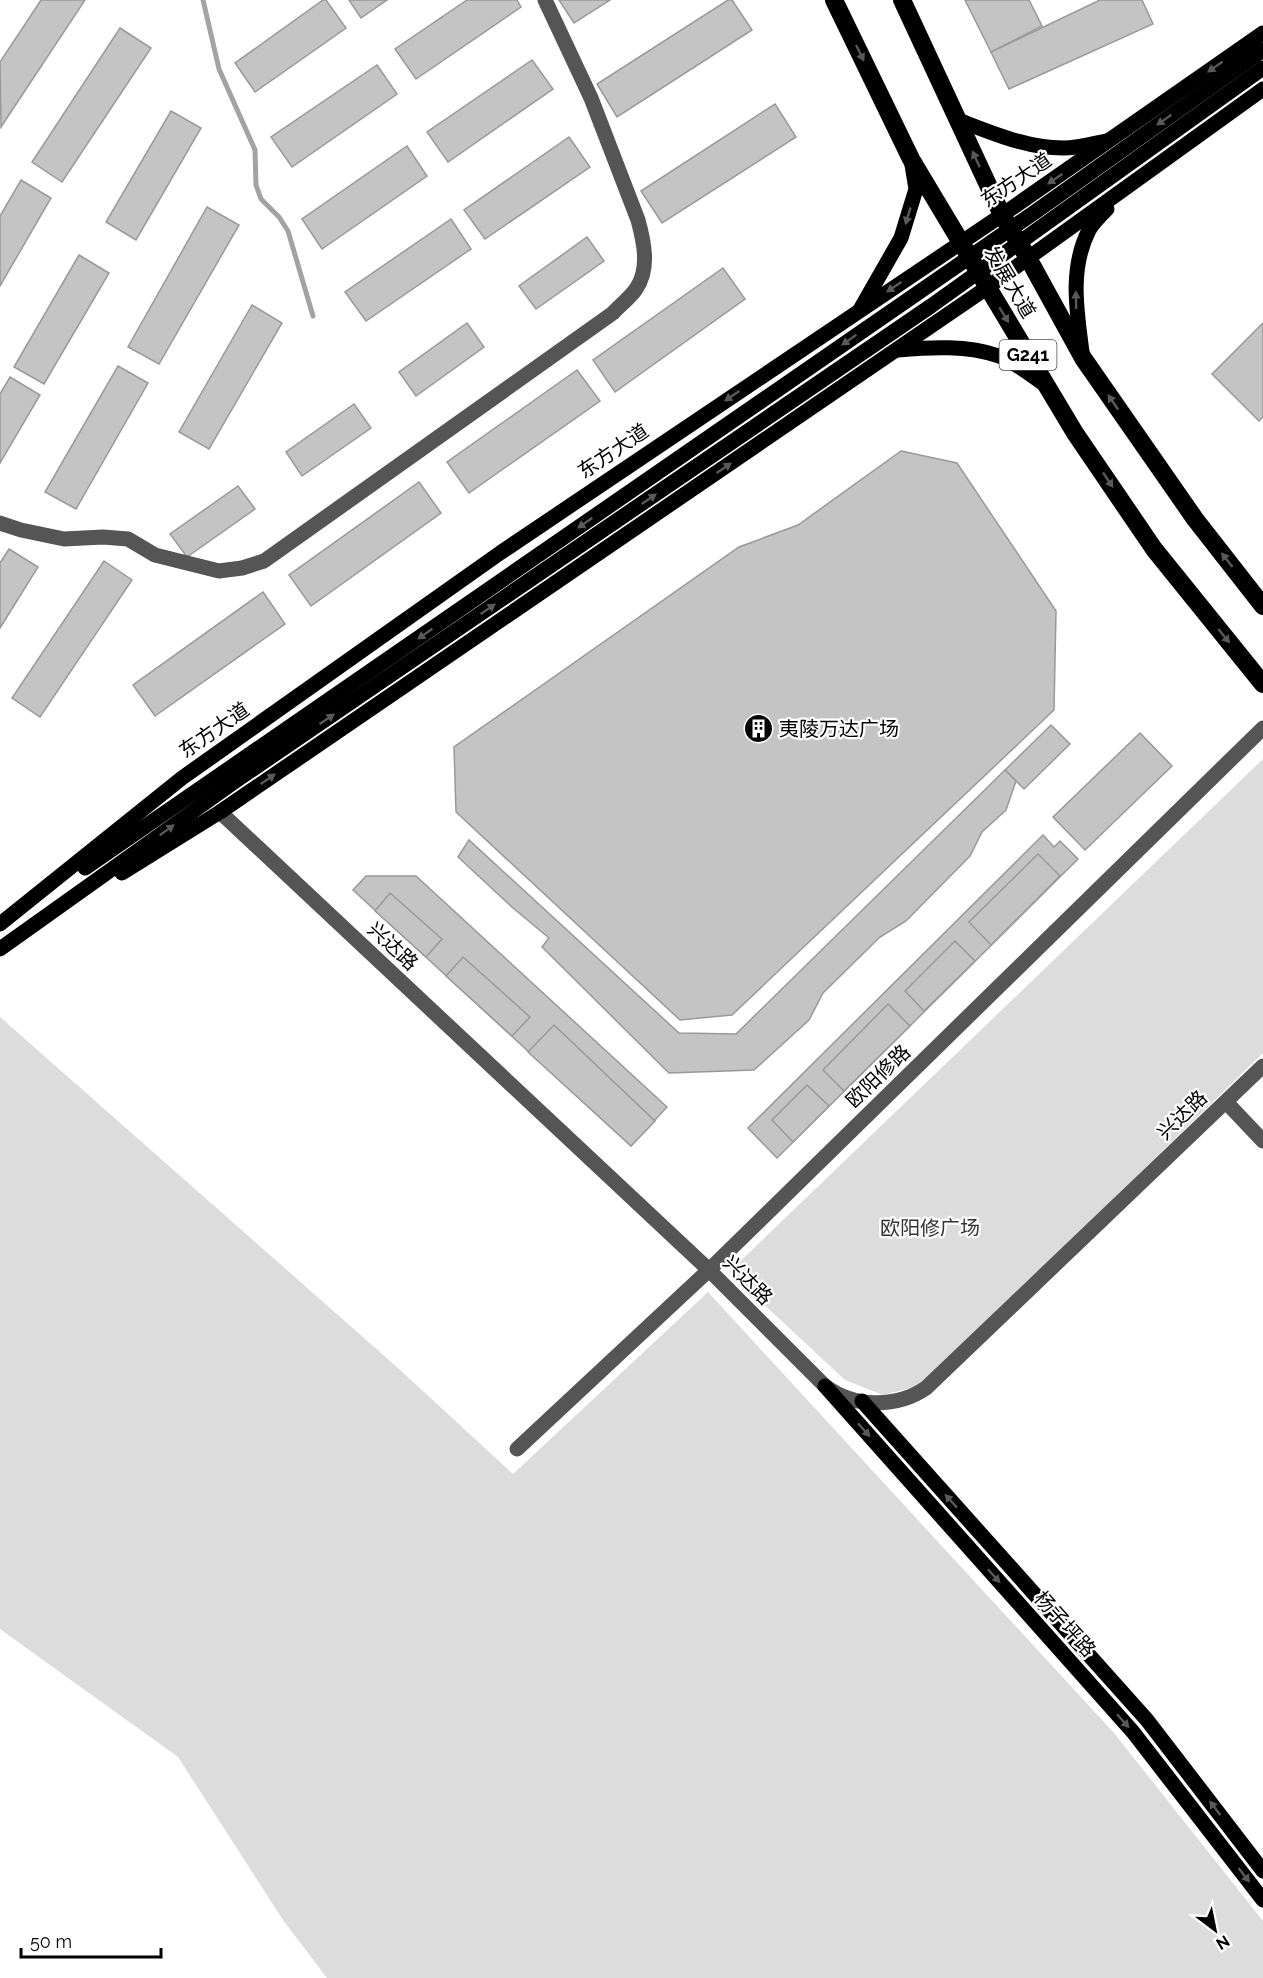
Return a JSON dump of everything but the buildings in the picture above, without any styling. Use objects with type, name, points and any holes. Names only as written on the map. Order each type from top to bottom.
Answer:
[{"type":"highway","name":"发展大道","points":[[834,0],[911,159],[1075,433],[1154,549],[1263,684]]},
{"type":"highway","name":"发展大道","points":[[902,0],[1002,215],[1083,358],[1195,519],[1263,606]]},
{"type":"main road","name":"东方大道","points":[[0,925],[191,772],[500,553],[1002,215],[1263,33]]},
{"type":"main road","points":[[0,925],[1035,212],[1263,50]]},
{"type":"main road","points":[[0,950],[237,780],[931,306],[1263,68]]},
{"type":"main road","points":[[0,950],[220,812],[988,288],[1263,89]]},
{"type":"main road","points":[[958,120],[1007,139],[1034,146],[1066,148],[1112,140]]},
{"type":"main road","points":[[860,310],[901,238],[916,189],[911,159]]},
{"type":"main road","points":[[1083,358],[1076,307],[1076,268],[1089,229],[1126,188]]},
{"type":"main road","points":[[895,350],[937,347],[1000,357],[1047,386]]},
{"type":"main road","name":"杨子坪路","points":[[825,1386],[1133,1732],[1263,1900]]},
{"type":"main road","name":"杨子坪路","points":[[862,1401],[1147,1720],[1263,1871]]},
{"type":"street","points":[[0,523],[21,530],[64,538],[128,539],[155,555],[219,571],[242,568],[264,561],[613,313],[637,288],[645,262],[644,240],[631,200],[591,98],[545,0]]},
{"type":"street","name":"欧阳修路","points":[[517,1449],[709,1270],[1263,728]]},
{"type":"street","name":"兴达路","points":[[220,812],[709,1270],[825,1386],[835,1394],[862,1401],[879,1403],[901,1401],[926,1388],[1263,1066]]},
{"type":"street","points":[[1226,1102],[1263,1141]]},
{"type":"green space","name":"欧阳修广场","points":[[1263,759],[1263,1053],[922,1385],[883,1395],[845,1380],[729,1272]]},
{"type":"green space","points":[[0,1017],[398,1368],[513,1474],[708,1292],[1114,1733],[1263,1921],[1263,1978],[327,1978],[283,1920],[178,1757],[0,1629]]},
{"type":"waterway","points":[[203,0],[219,69],[255,150],[256,185],[261,199],[279,217],[288,231],[313,316]]},
{"type":"place","name":"夷陵万达广场","points":[[758,729]]}]
